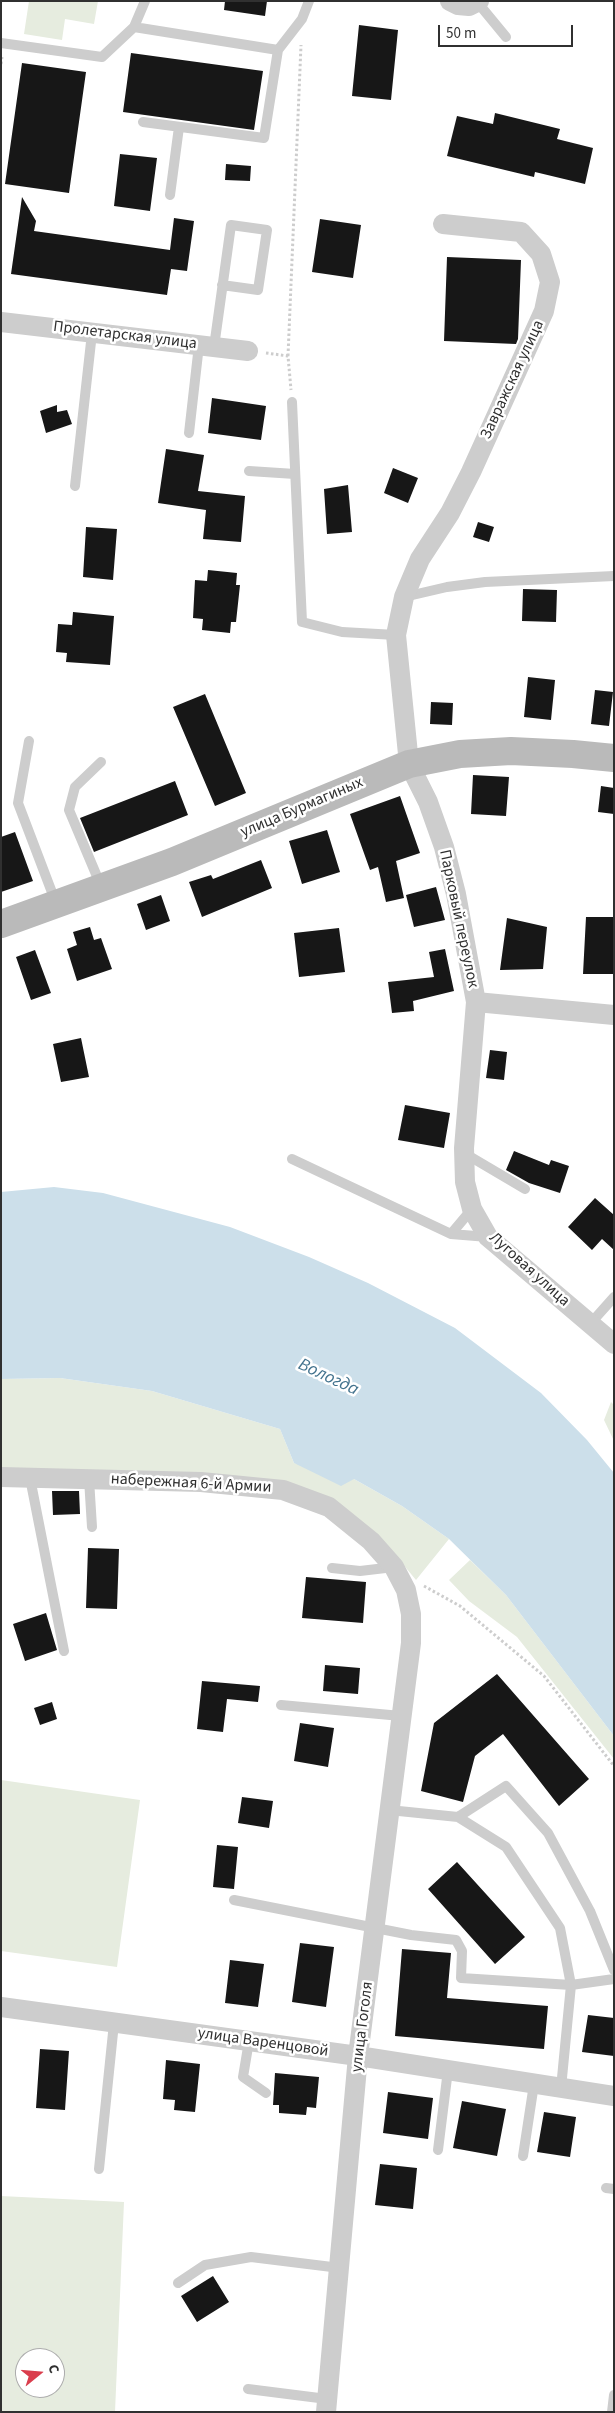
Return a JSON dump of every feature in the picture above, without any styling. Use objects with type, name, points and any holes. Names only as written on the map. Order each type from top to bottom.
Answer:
[{"type":"street","points":[[450,1],[458,6],[469,6],[478,2]]},
{"type":"street","name":"Завражская улица","points":[[409,764],[396,635],[404,597],[420,559],[450,514],[471,472],[544,311],[550,282],[541,254],[521,232],[443,224]]},
{"type":"street","name":"Пролетарская улица","points":[[1,322],[248,351]]},
{"type":"street","name":"улица Бурмагиных","points":[[1,924],[181,858],[409,764],[460,754],[511,751],[614,758]]},
{"type":"street","name":"Парковый переулок","points":[[409,764],[428,802],[444,847],[456,894],[476,1002],[614,1015]]},
{"type":"street","name":"Луговая улица","points":[[476,1002],[464,1153],[465,1182],[472,1209],[488,1237],[614,1344]]},
{"type":"street","name":"набережная 6-й Армии","points":[[1,1477],[201,1482],[283,1490],[329,1507],[371,1541],[394,1567],[406,1590],[411,1614],[410,1643]]},
{"type":"street","name":"улица Гоголя","points":[[326,2405],[358,2056],[410,1643]]},
{"type":"street","name":"улица Варенцовой","points":[[1,2007],[358,2056],[614,2096]]},
{"type":"lane","points":[[1,44],[102,57],[134,28],[145,1]]},
{"type":"lane","points":[[143,122],[264,138],[278,50],[302,19],[309,1]]},
{"type":"lane","points":[[478,2],[506,37]]},
{"type":"lane","points":[[134,28],[278,50]]},
{"type":"lane","points":[[170,195],[178,127]]},
{"type":"lane","points":[[189,433],[222,285],[231,225],[266,230],[258,290],[222,285]]},
{"type":"lane","points":[[75,486],[92,333]]},
{"type":"lane","points":[[292,402],[302,622],[342,632],[396,635]]},
{"type":"lane","points":[[249,472],[295,474]]},
{"type":"lane","points":[[404,597],[447,587],[485,582],[614,576]]},
{"type":"lane","points":[[29,741],[18,803],[56,904]]},
{"type":"lane","points":[[101,762],[75,787],[69,810],[101,887]]},
{"type":"lane","points":[[464,1153],[525,1189]]},
{"type":"lane","points":[[292,1159],[451,1234],[488,1237]]},
{"type":"lane","points":[[451,1234],[472,1209]]},
{"type":"lane","points":[[590,1324],[614,1297]]},
{"type":"lane","points":[[30,1478],[64,1651]]},
{"type":"lane","points":[[89,1479],[92,1527]]},
{"type":"lane","points":[[332,1568],[360,1571],[394,1567]]},
{"type":"lane","points":[[281,1705],[401,1716]]},
{"type":"lane","points":[[458,1817],[506,1786],[548,1833],[590,1911],[614,1970]]},
{"type":"lane","points":[[390,1810],[458,1817],[506,1847],[560,1928],[571,1985],[561,2088]]},
{"type":"lane","points":[[234,1900],[375,1926],[412,1935],[456,1940],[462,1951],[461,1978],[571,1985],[614,1979]]},
{"type":"lane","points":[[99,2169],[114,2022]]},
{"type":"lane","points":[[249,2041],[243,2077],[266,2093]]},
{"type":"lane","points":[[438,2150],[448,2070]]},
{"type":"lane","points":[[523,2156],[534,2084]]},
{"type":"lane","points":[[178,2283],[205,2265],[251,2257],[340,2268]]},
{"type":"lane","points":[[248,2389],[326,2405]]},
{"type":"lane","points":[[612,2412],[614,2395]]},
{"type":"path","points":[[292,402],[288,356],[302,19]]},
{"type":"path","points":[[248,351],[288,356]]},
{"type":"path","points":[[394,1567],[460,1606],[544,1676],[614,1766]]},
{"type":"shaded area","points":[[29,1],[98,1],[94,24],[65,19],[62,40],[24,34]]},
{"type":"shaded area","points":[[60,1378],[152,1391],[280,1429],[294,1463],[354,1479],[402,1506],[449,1539],[416,1580],[387,1545],[333,1503],[1,1468],[1,1379]]},
{"type":"shaded area","points":[[611,1402],[614,1405],[614,1441],[604,1420]]},
{"type":"shaded area","points":[[470,1560],[506,1595],[614,1736],[614,1759],[517,1637],[469,1601],[449,1580]]},
{"type":"shaded area","points":[[1,1780],[140,1800],[117,1967],[1,1951]]},
{"type":"shaded area","points":[[1,2196],[124,2202],[115,2412],[1,2412]]},
{"type":"water","name":"Вологда","points":[[54,1187],[103,1193],[230,1227],[309,1257],[368,1283],[455,1328],[541,1393],[587,1440],[614,1473],[614,1736],[506,1595],[449,1539],[402,1506],[354,1479],[341,1486],[294,1463],[280,1429],[152,1391],[60,1378],[1,1379],[1,1192]]},
{"type":"building","points":[[225,1],[267,1],[265,16],[224,10]]},
{"type":"building","points":[[359,25],[398,30],[391,100],[352,96]]},
{"type":"building","points":[[131,53],[263,71],[254,130],[123,112]]},
{"type":"building","points":[[22,63],[86,72],[69,193],[5,184]]},
{"type":"building","points":[[495,113],[560,129],[557,139],[593,148],[585,184],[535,172],[534,177],[447,156],[457,116],[493,124]]},
{"type":"building","points":[[120,154],[157,158],[150,211],[114,206]]},
{"type":"building","points":[[226,164],[251,166],[250,181],[225,180]]},
{"type":"building","points":[[22,197],[36,221],[34,231],[170,250],[174,218],[194,221],[187,271],[171,269],[167,295],[11,274]]},
{"type":"building","points":[[320,219],[361,225],[353,278],[312,272]]},
{"type":"building","points":[[447,257],[521,260],[518,339],[516,344],[444,341]]},
{"type":"building","points":[[212,398],[266,406],[261,440],[208,433]]},
{"type":"building","points":[[57,405],[57,412],[67,410],[72,424],[46,433],[40,411]]},
{"type":"building","points":[[166,449],[204,455],[198,491],[245,496],[241,542],[203,539],[206,510],[158,503]]},
{"type":"building","points":[[393,468],[418,478],[408,503],[384,493]]},
{"type":"building","points":[[348,485],[352,532],[327,534],[324,489]]},
{"type":"building","points":[[478,522],[494,527],[489,542],[473,537]]},
{"type":"building","points":[[86,527],[117,529],[113,580],[83,577]]},
{"type":"building","points":[[208,570],[237,573],[236,585],[240,585],[236,622],[231,622],[230,633],[202,630],[203,619],[193,618],[195,580],[207,581]]},
{"type":"building","points":[[523,589],[557,590],[556,622],[522,621]]},
{"type":"building","points":[[73,612],[114,616],[110,665],[66,662],[67,653],[56,652],[58,624],[72,625]]},
{"type":"building","points":[[528,677],[555,680],[551,720],[524,717]]},
{"type":"building","points":[[595,690],[613,692],[609,726],[591,724]]},
{"type":"building","points":[[205,694],[246,793],[215,806],[173,707]]},
{"type":"building","points":[[431,702],[453,703],[452,725],[430,724]]},
{"type":"building","points":[[473,775],[509,777],[506,816],[471,814]]},
{"type":"building","points":[[175,781],[188,815],[94,852],[80,818]]},
{"type":"building","points":[[601,786],[614,788],[614,814],[598,812]]},
{"type":"building","points":[[400,796],[420,853],[396,861],[404,898],[386,902],[378,867],[370,870],[350,814]]},
{"type":"building","points":[[327,830],[340,872],[302,884],[289,841]]},
{"type":"building","points":[[15,832],[33,881],[1,892],[1,837]]},
{"type":"building","points":[[261,860],[272,888],[202,917],[189,882],[211,875],[213,879]]},
{"type":"building","points":[[436,887],[445,920],[414,927],[406,895]]},
{"type":"building","points":[[161,895],[170,921],[146,930],[137,904]]},
{"type":"building","points":[[586,917],[614,917],[614,974],[583,974]]},
{"type":"building","points":[[507,918],[547,927],[543,969],[500,970]]},
{"type":"building","points":[[90,927],[94,940],[101,938],[112,969],[77,981],[67,949],[77,945],[73,932]]},
{"type":"building","points":[[339,928],[345,972],[299,977],[294,933]]},
{"type":"building","points":[[445,949],[454,991],[413,1001],[414,1011],[392,1013],[388,982],[434,977],[429,952]]},
{"type":"building","points":[[35,950],[51,993],[31,1000],[16,957]]},
{"type":"building","points":[[81,1038],[89,1077],[61,1082],[53,1044]]},
{"type":"building","points":[[490,1050],[507,1052],[504,1080],[486,1078]]},
{"type":"building","points":[[405,1105],[450,1113],[444,1148],[398,1140]]},
{"type":"building","points":[[514,1151],[549,1165],[551,1160],[569,1166],[560,1193],[529,1183],[506,1170]]},
{"type":"building","points":[[595,1198],[614,1215],[614,1250],[602,1239],[592,1250],[568,1227]]},
{"type":"building","points":[[52,1491],[79,1491],[80,1514],[53,1515]]},
{"type":"building","points":[[88,1548],[119,1549],[117,1609],[86,1608]]},
{"type":"building","points":[[306,1577],[366,1582],[363,1623],[302,1618]]},
{"type":"building","points":[[46,1613],[57,1650],[25,1661],[13,1624]]},
{"type":"building","points":[[325,1665],[360,1668],[358,1694],[323,1691]]},
{"type":"building","points":[[497,1674],[589,1779],[559,1806],[503,1734],[475,1756],[463,1802],[421,1791],[434,1723]]},
{"type":"building","points":[[202,1681],[260,1686],[258,1702],[227,1699],[223,1732],[197,1729]]},
{"type":"building","points":[[52,1702],[57,1719],[40,1725],[34,1708]]},
{"type":"building","points":[[300,1723],[334,1728],[328,1767],[294,1761]]},
{"type":"building","points":[[242,1797],[273,1801],[269,1828],[238,1823]]},
{"type":"building","points":[[217,1845],[238,1847],[234,1889],[213,1887]]},
{"type":"building","points":[[457,1862],[525,1937],[495,1964],[428,1889]]},
{"type":"building","points":[[300,1943],[334,1947],[326,2007],[292,2002]]},
{"type":"building","points":[[402,1949],[451,1953],[447,1998],[548,2006],[544,2049],[395,2036]]},
{"type":"building","points":[[230,1960],[264,1964],[258,2007],[225,2003]]},
{"type":"building","points":[[588,2015],[614,2018],[614,2056],[582,2052]]},
{"type":"building","points":[[40,2049],[69,2051],[65,2110],[36,2108]]},
{"type":"building","points":[[166,2060],[200,2064],[195,2112],[174,2110],[175,2100],[163,2099]]},
{"type":"building","points":[[275,2073],[319,2077],[316,2108],[307,2107],[306,2115],[279,2113],[279,2105],[273,2105]]},
{"type":"building","points":[[388,2092],[433,2098],[428,2139],[383,2133]]},
{"type":"building","points":[[462,2101],[506,2109],[497,2156],[453,2148]]},
{"type":"building","points":[[544,2112],[576,2117],[570,2157],[537,2152]]},
{"type":"building","points":[[380,2164],[417,2168],[413,2209],[375,2205]]},
{"type":"building","points":[[213,2276],[229,2302],[197,2322],[181,2296]]}]
